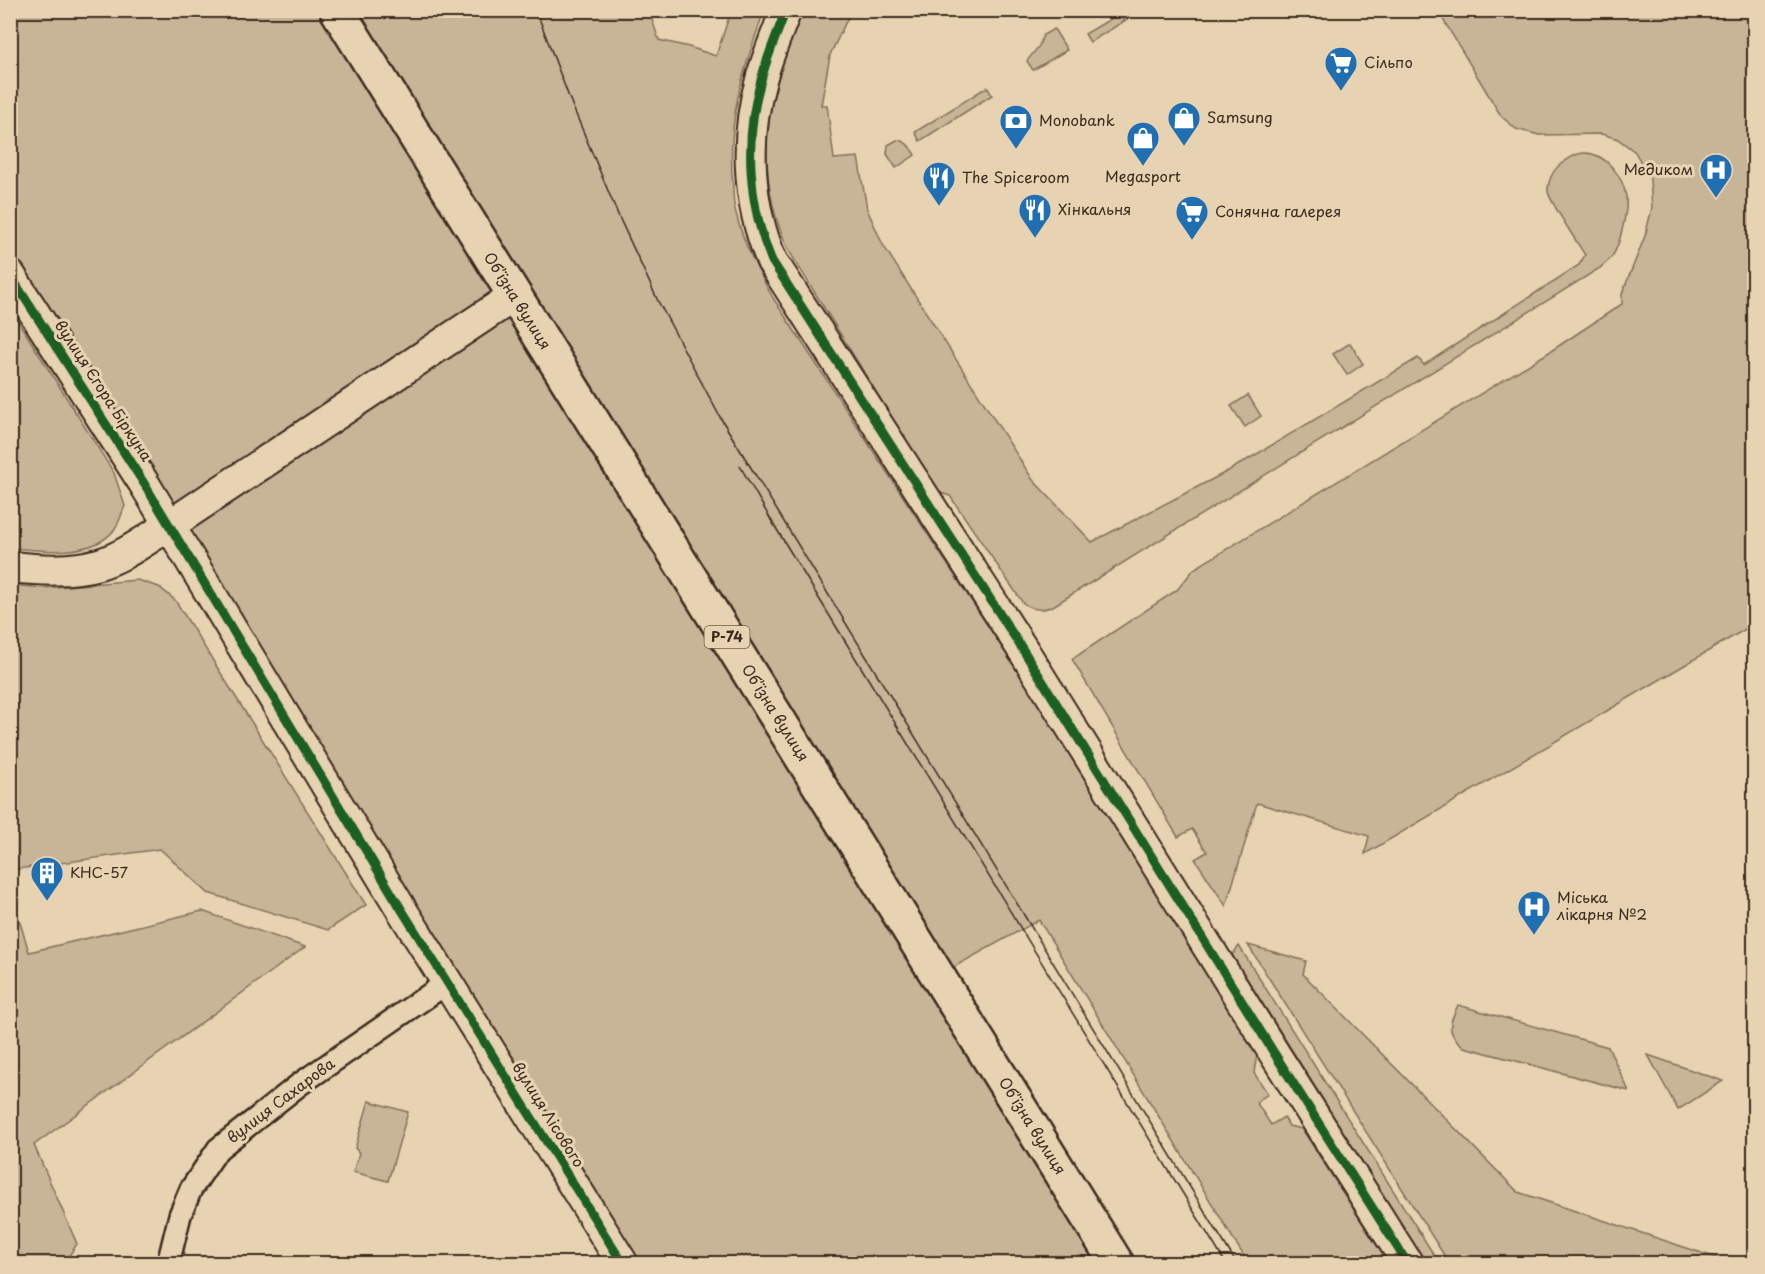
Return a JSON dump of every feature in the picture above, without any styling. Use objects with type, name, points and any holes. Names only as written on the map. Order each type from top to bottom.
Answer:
[{"type":"main road","name":"Обʼїзна вулиця","points":[[338,10],[1116,1263]]},
{"type":"street","points":[[786,10],[760,81],[750,136],[755,210],[761,236],[772,261],[1025,653],[1261,1033],[1408,1263]]},
{"type":"street","name":"вулиця Єгора Біркуна","points":[[10,275],[170,525],[448,982]]},
{"type":"street","points":[[10,567],[42,571],[72,569],[101,563],[170,525],[514,296]]},
{"type":"street","name":"вулиця Сахарова","points":[[168,1263],[180,1215],[191,1189],[218,1149],[300,1084],[448,982]]},
{"type":"street","name":"вулиця Лісового","points":[[448,982],[623,1263]]},
{"type":"shaded area","points":[[10,11],[649,11],[659,40],[716,56],[731,11],[764,11],[738,97],[731,162],[734,207],[747,246],[757,267],[773,298],[1031,692],[1257,1054],[1254,1073],[1268,1094],[1256,1102],[1271,1125],[1284,1117],[1289,1126],[1302,1129],[1388,1263],[1248,1263],[1039,920],[939,975],[1117,1263],[623,1263],[11,275]]},
{"type":"shaded area","points":[[802,11],[851,11],[830,55],[821,105],[827,105],[834,159],[858,157],[867,209],[883,245],[1033,480],[1092,542],[1230,470],[1418,358],[1424,365],[1579,265],[1585,255],[1548,192],[1548,184],[1553,173],[1569,158],[1582,153],[1593,154],[1607,162],[1618,175],[1626,197],[1621,235],[1613,255],[1600,268],[1053,606],[1045,609],[1030,607],[1023,603],[950,496],[938,492],[789,251],[777,220],[770,190],[767,160],[768,130],[780,71]]},
{"type":"shaded area","points":[[1124,11],[1141,11],[1090,42],[1085,34]]},
{"type":"shaded area","points":[[1438,11],[1754,11],[1754,624],[1365,854],[1369,836],[1257,803],[1226,906],[1195,859],[1207,852],[1192,829],[1178,837],[1072,659],[1177,590],[1194,569],[1551,351],[1622,304],[1622,294],[1645,236],[1652,208],[1650,179],[1635,152],[1618,139],[1602,134],[1539,135],[1516,129],[1501,116]]},
{"type":"shaded area","points":[[1054,29],[1067,50],[1033,70],[1027,61],[1039,46],[1043,35]]},
{"type":"shaded area","points":[[987,87],[992,95],[920,141],[915,132]]},
{"type":"shaded area","points":[[897,140],[906,143],[915,155],[896,168],[887,154],[888,145]]},
{"type":"shaded area","points":[[11,310],[114,473],[125,506],[116,527],[96,544],[52,551],[11,548]]},
{"type":"shaded area","points":[[1350,343],[1363,364],[1347,375],[1333,354]]},
{"type":"shaded area","points":[[1248,395],[1261,416],[1245,427],[1231,406]]},
{"type":"shaded area","points":[[137,580],[159,587],[175,600],[366,905],[328,930],[208,893],[160,849],[11,870],[11,585],[44,588]]},
{"type":"shaded area","points":[[11,893],[29,952],[202,911],[305,947],[34,1145],[77,1244],[64,1263],[11,1263]]},
{"type":"shaded area","points":[[1248,945],[1306,961],[1303,974],[1518,1192],[1732,1263],[1449,1263]]},
{"type":"shaded area","points":[[1239,946],[1439,1263],[1426,1263],[1232,955]]},
{"type":"shaded area","points":[[1458,1005],[1608,1047],[1629,1091],[1464,1047],[1454,1037],[1450,1028]]},
{"type":"shaded area","points":[[1648,1055],[1723,1081],[1678,1110]]},
{"type":"shaded area","points":[[369,1101],[408,1112],[388,1181],[353,1172],[359,1153],[355,1148]]},
{"type":"tram line","points":[[536,10],[570,100],[619,217],[658,301],[720,417],[1237,1264]]},
{"type":"tram line","points":[[740,466],[1226,1264]]},
{"type":"cycle path","points":[[786,10],[761,80],[752,125],[753,195],[764,240],[772,261],[1025,653],[1408,1264]]},
{"type":"cycle path","points":[[10,275],[145,485],[400,907],[623,1264]]},
{"type":"place","name":"Сільпо","points":[[1341,92]]},
{"type":"place","name":"Samsung","points":[[1184,147]]},
{"type":"place","name":"Monobank","points":[[1016,150]]},
{"type":"place","name":"Megasport","points":[[1143,167]]},
{"type":"place","name":"Медиком","points":[[1716,199]]},
{"type":"place","name":"The Spiceroom","points":[[939,207]]},
{"type":"place","name":"Хінкальня","points":[[1035,239]]},
{"type":"place","name":"Сонячна галерея","points":[[1192,241]]},
{"type":"place","name":"КНС-57","points":[[47,902]]},
{"type":"place","name":"Міська лікарня №2","points":[[1534,936]]}]
